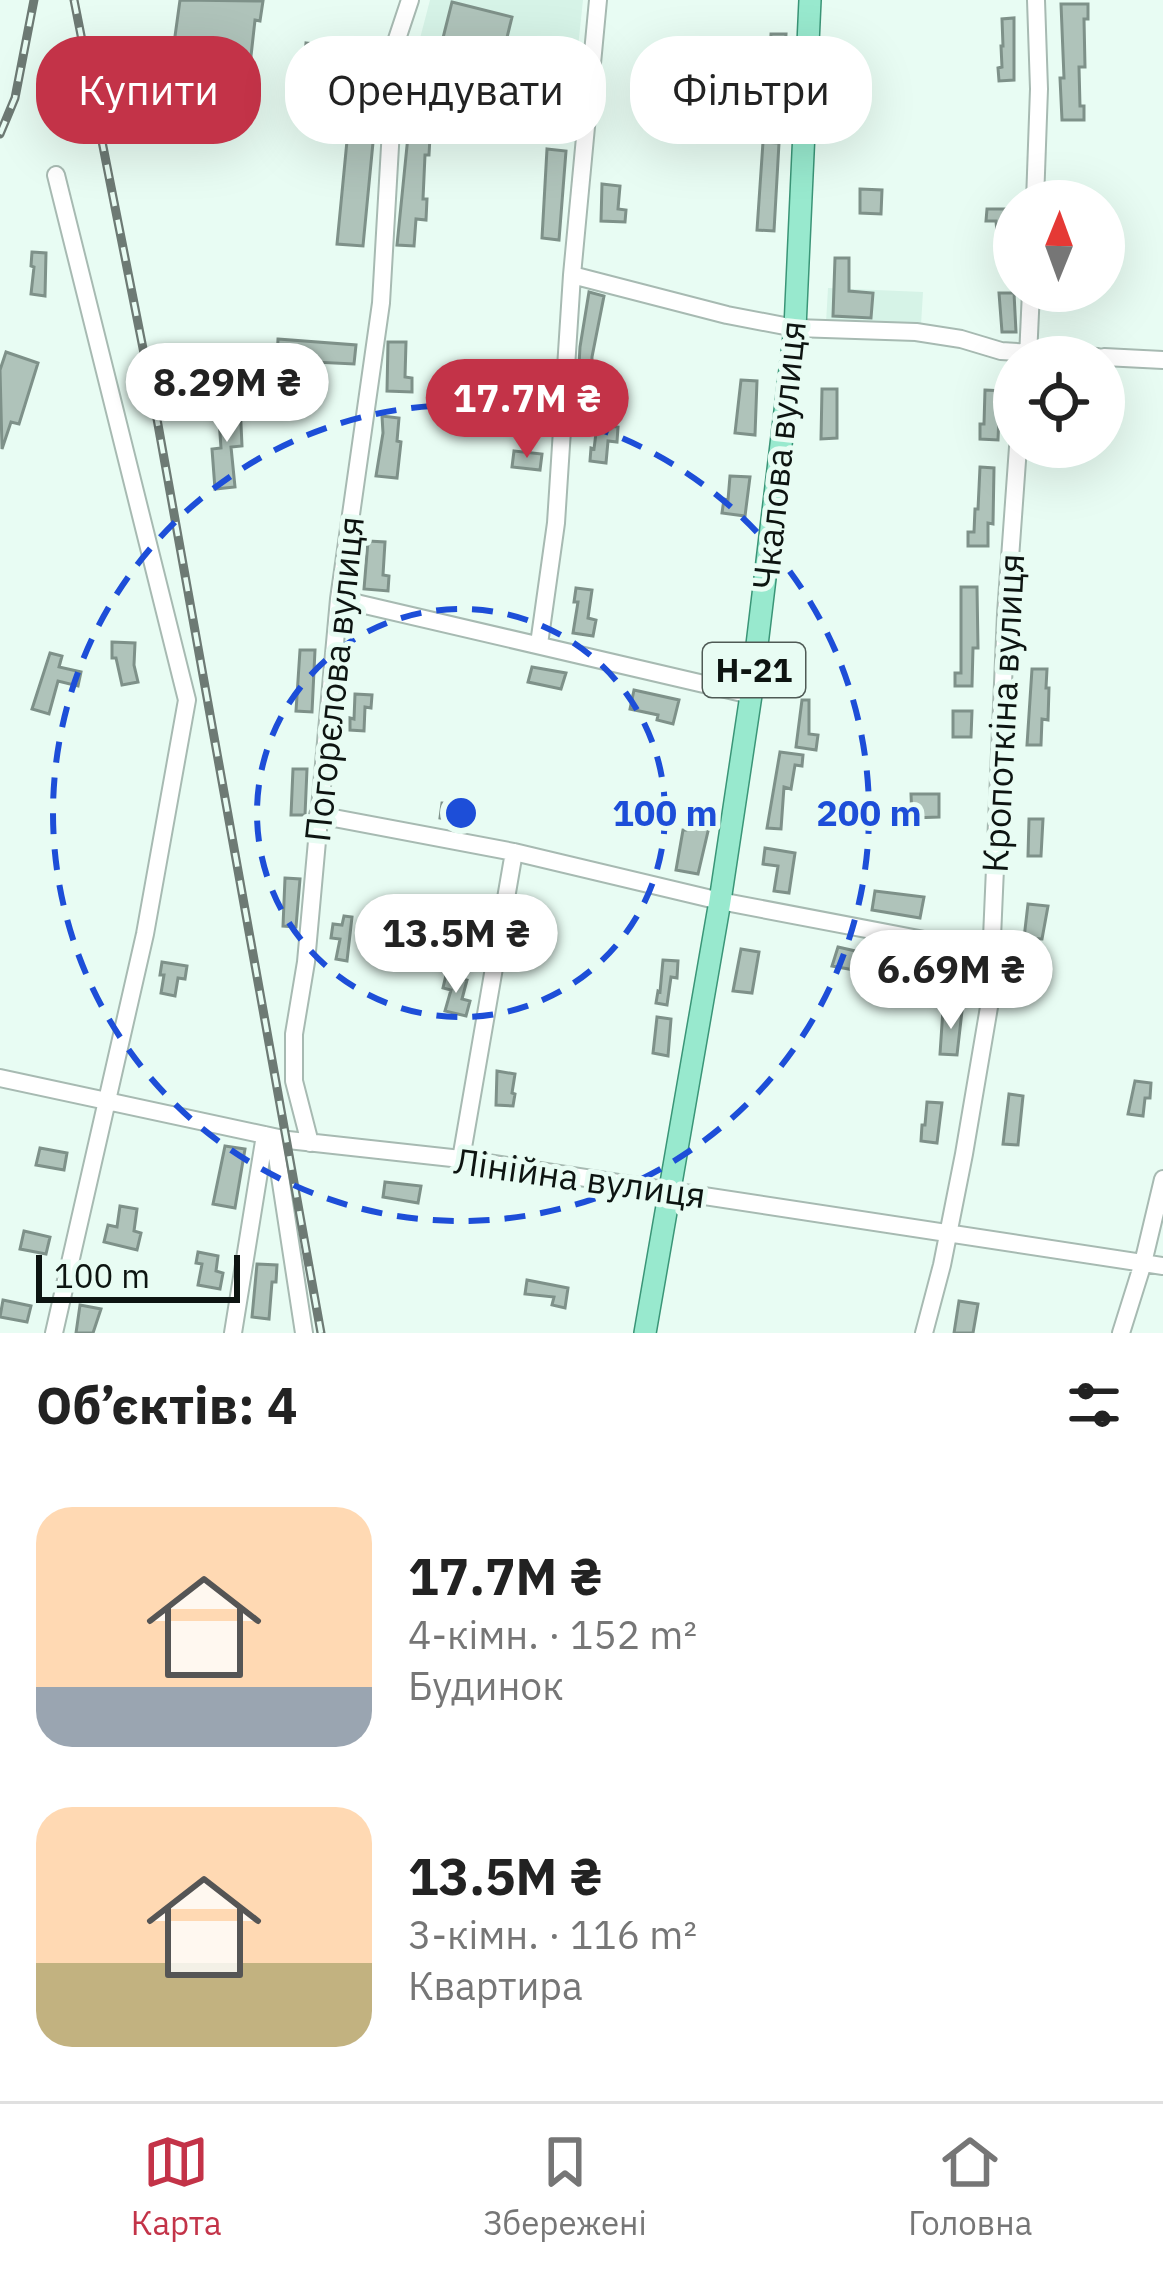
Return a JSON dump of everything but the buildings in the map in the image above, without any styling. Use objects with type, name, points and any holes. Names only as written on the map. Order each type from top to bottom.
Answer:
[{"type":"main road","name":"Чкалова вулиця","points":[[644,1333],[720,902],[751,695],[795,328],[810,0]]},
{"type":"street","name":"Погорєлова вулиця","points":[[310,1143],[294,1081],[294,1034],[306,962],[339,598],[381,303],[396,42],[410,0]]},
{"type":"street","points":[[539,644],[556,523],[572,275],[598,0]]},
{"type":"street","points":[[1035,180],[1036,0]]},
{"type":"street","points":[[54,1333],[145,934],[188,700],[56,175]]},
{"type":"street","points":[[572,275],[795,328],[916,332],[993,348]]},
{"type":"street","points":[[1125,359],[1163,361]]},
{"type":"street","name":"Кропоткіна вулиця","points":[[924,1333],[948,1234],[989,1007],[1004,637],[1016,468]]},
{"type":"street","points":[[339,598],[751,695]]},
{"type":"street","points":[[318,815],[514,852],[720,902],[992,953]]},
{"type":"street","points":[[460,1159],[514,852]]},
{"type":"street","name":"Лінійна вулиця","points":[[0,1078],[310,1143],[460,1159],[1163,1266]]},
{"type":"street","points":[[233,1333],[270,1136]]},
{"type":"street","points":[[270,1136],[304,1333]]},
{"type":"street","points":[[1121,1333],[1163,1179]]},
{"type":"shaded area","points":[[430,0],[583,0],[579,36],[421,36]]},
{"type":"shaded area","points":[[828,288],[923,292],[921,325],[826,323]]},
{"type":"railway","points":[[0,134],[15,98],[34,0]]},
{"type":"railway","points":[[74,0],[157,419],[321,1333]]}]
